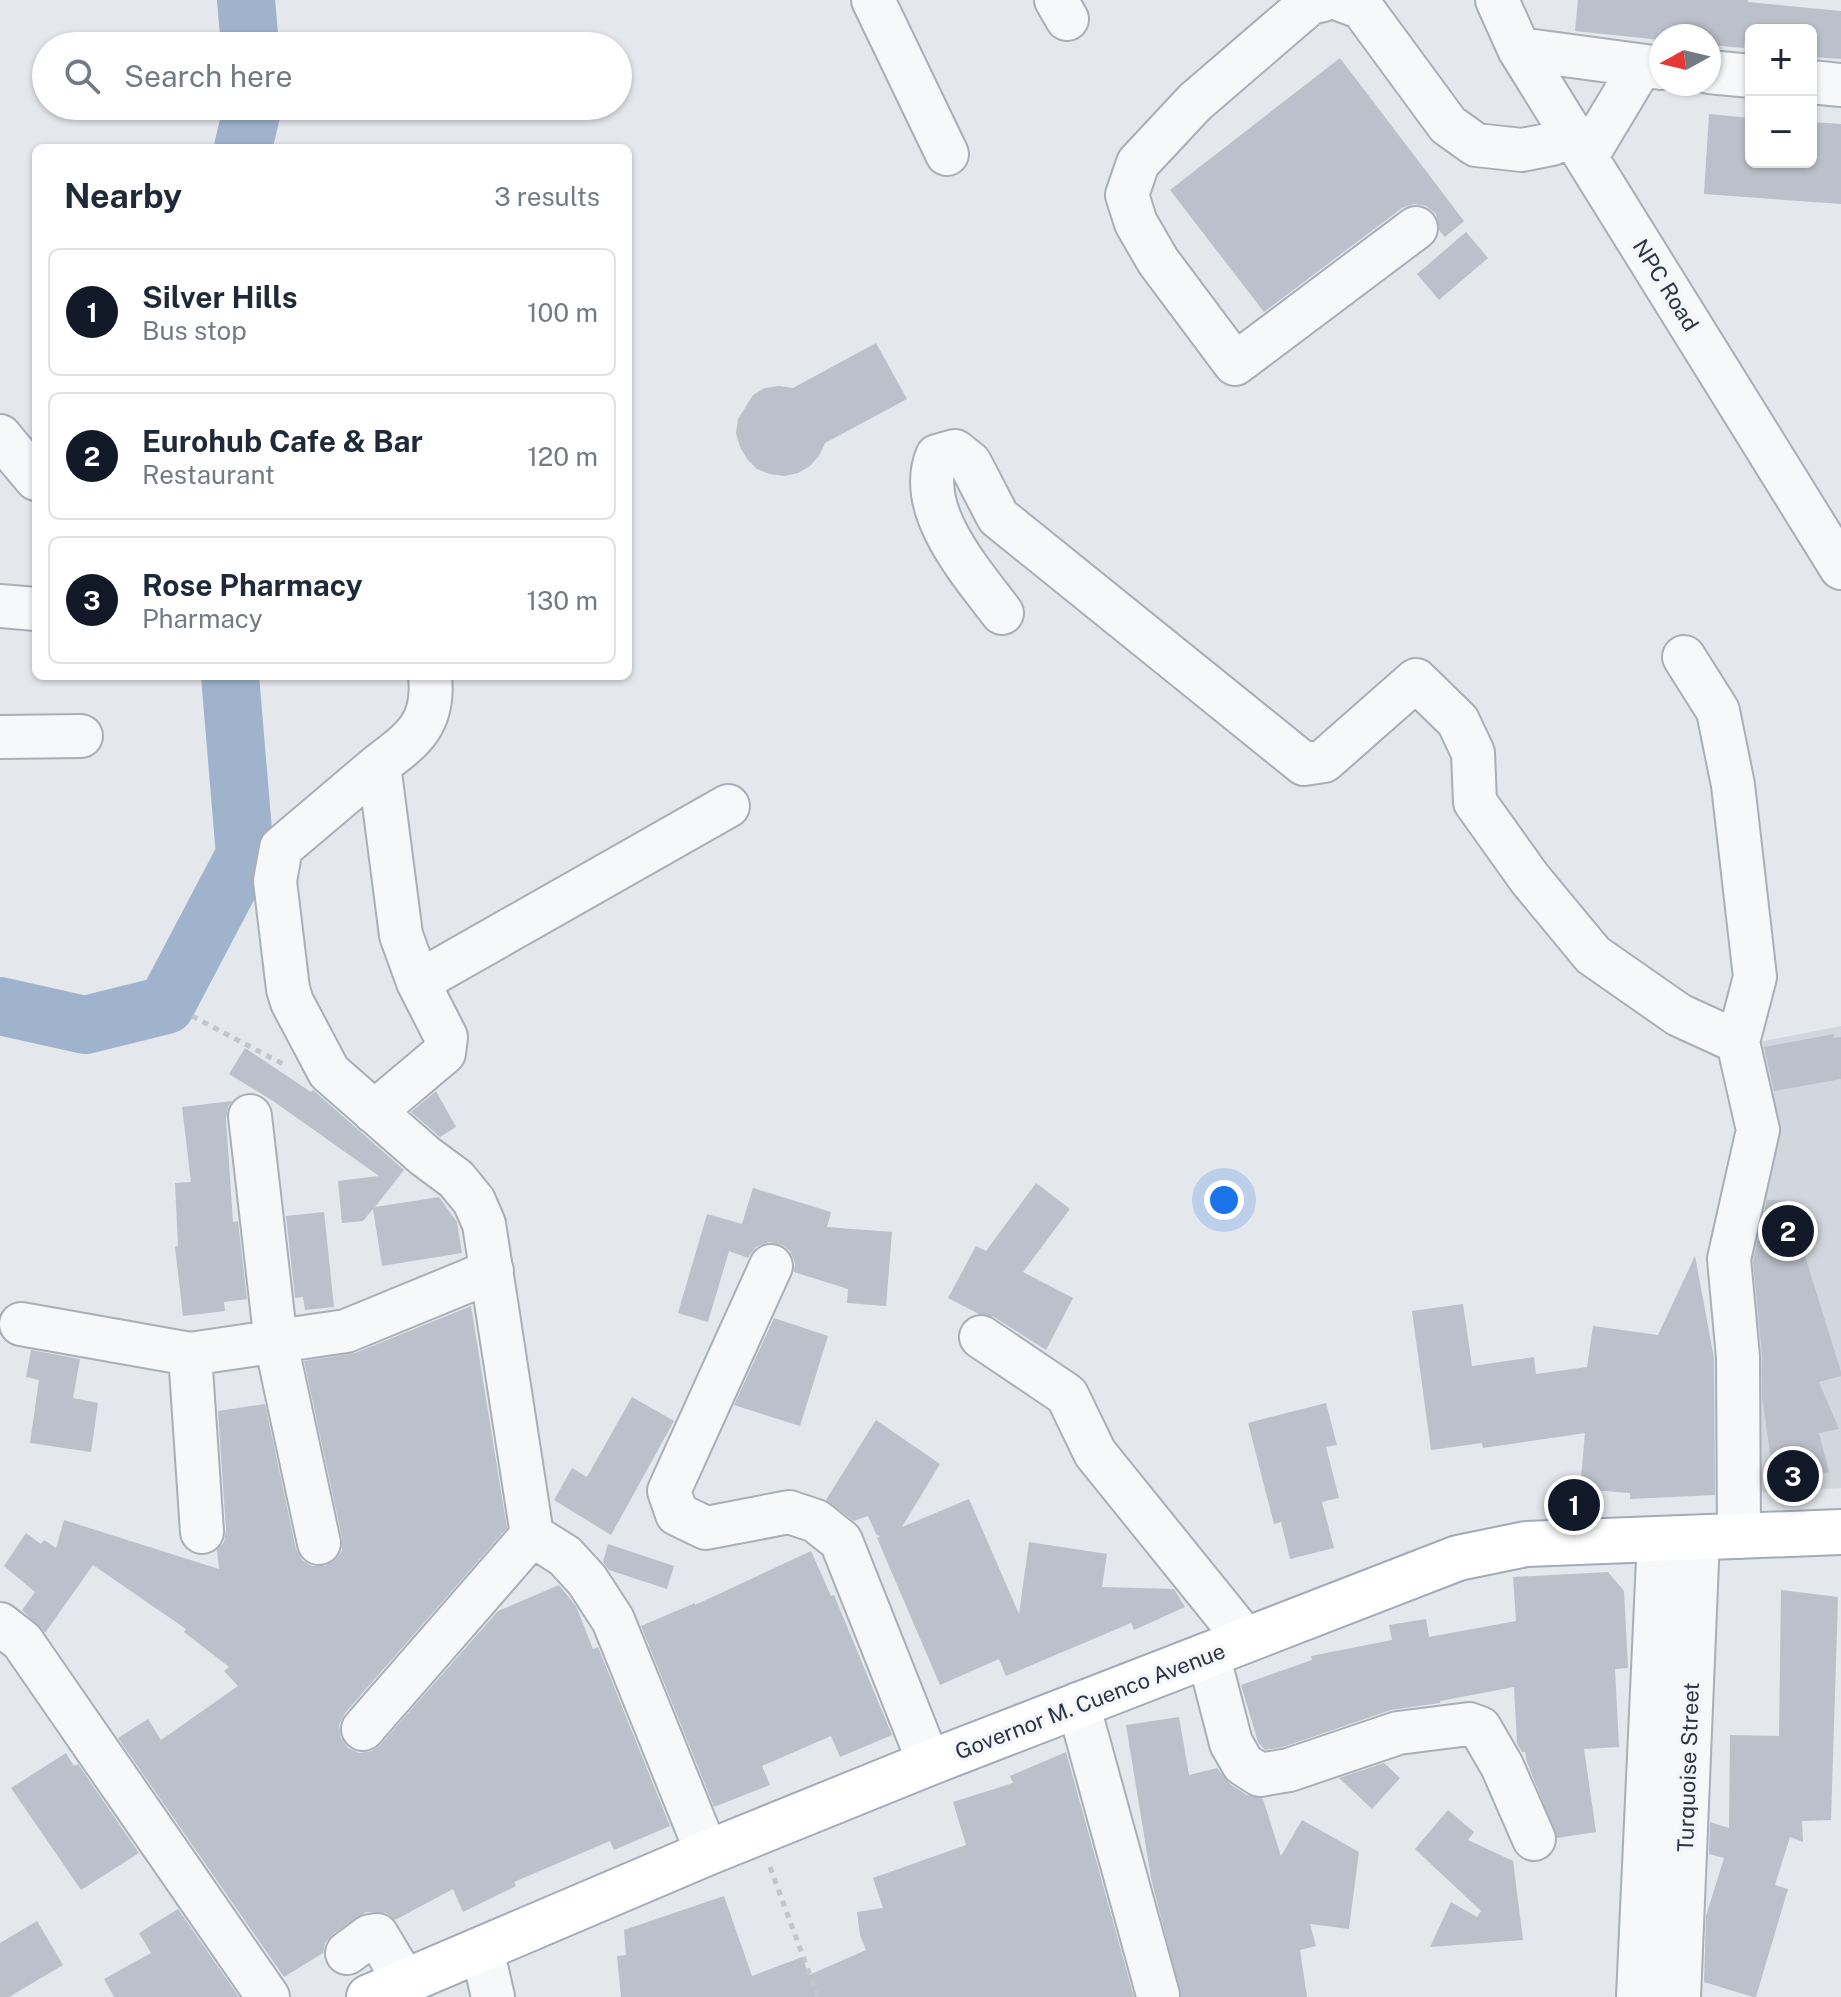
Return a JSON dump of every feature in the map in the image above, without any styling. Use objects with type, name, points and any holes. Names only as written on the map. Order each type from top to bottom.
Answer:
[{"type":"main road","name":"Governor M. Cuenco Avenue","points":[[387,1990],[707,1853],[929,1763],[1458,1558],[1526,1544],[1841,1532]]},
{"type":"street","points":[[873,0],[947,154]]},
{"type":"street","points":[[1323,0],[1310,3],[1195,102],[1138,163],[1127,195],[1136,223],[1158,261],[1235,364],[1416,228]]},
{"type":"street","points":[[1341,0],[1362,8],[1448,125],[1476,145],[1522,150],[1552,144],[1579,144],[1649,69]]},
{"type":"street","name":"NPC Road","points":[[1497,0],[1519,49],[1841,568]]},
{"type":"street","points":[[1519,49],[1649,67]]},
{"type":"street","points":[[1721,73],[1745,75]]},
{"type":"street","points":[[1817,83],[1841,85]]},
{"type":"street","points":[[0,436],[32,474]]},
{"type":"street","points":[[1002,613],[951,545],[931,488],[937,456],[955,451],[970,463],[998,517],[1304,764],[1324,761],[1416,680],[1458,721],[1473,753],[1475,802],[1530,879],[1593,955],[1679,1015],[1738,1042],[1755,977],[1733,785],[1718,711],[1684,657]]},
{"type":"street","points":[[0,606],[32,609]]},
{"type":"street","points":[[430,680],[430,707],[421,729],[281,848],[275,881],[288,989],[329,1072],[456,1179],[474,1201],[484,1224],[532,1535],[565,1556],[587,1580],[613,1620],[707,1853]]},
{"type":"street","points":[[0,737],[81,736]]},
{"type":"street","points":[[374,1112],[444,1053],[446,1037],[418,982],[401,935],[379,765]]},
{"type":"street","points":[[418,982],[728,806]]},
{"type":"street","name":"Turquoise Street","points":[[1638,1997],[1666,1832],[1698,1537],[1738,1357],[1729,1259],[1758,1130],[1738,1042]]},
{"type":"street","points":[[250,1116],[276,1343],[319,1543]]},
{"type":"street","points":[[771,1266],[669,1491],[677,1514],[706,1528],[789,1512],[816,1521],[841,1541],[929,1763]]},
{"type":"street","points":[[21,1324],[190,1354],[346,1331],[492,1271]]},
{"type":"street","points":[[981,1337],[1067,1395],[1095,1453],[1227,1647],[1231,1743],[1243,1764],[1260,1775],[1289,1770],[1398,1733],[1469,1724],[1480,1728],[1502,1766],[1534,1839]]},
{"type":"street","points":[[190,1354],[202,1532]]},
{"type":"street","points":[[363,1729],[532,1535]]},
{"type":"street","points":[[0,1624],[22,1641],[268,1997]]},
{"type":"street","points":[[1078,1704],[1158,1995]]},
{"type":"street","name":"Turquoise Street","points":[[1666,1832],[1679,1997]]},
{"type":"street","points":[[347,1953],[370,1936],[377,1935],[387,1990]]},
{"type":"street","points":[[482,1949],[493,1997]]},
{"type":"path","points":[[192,1016],[292,1069],[329,1072]]},
{"type":"path","points":[[758,1834],[818,1997]]},
{"type":"shaded area","points":[[1841,1026],[1841,1488],[1760,1492],[1755,1364],[1734,1247],[1743,1045]]},
{"type":"building","points":[[1578,0],[1748,0],[1841,11],[1841,59],[1817,57],[1817,24],[1745,24],[1744,48],[1721,46],[1721,24],[1649,24],[1649,39],[1575,31]]},
{"type":"building","points":[[1340,58],[1464,221],[1445,237],[1439,230],[1436,214],[1426,206],[1414,204],[1402,208],[1264,312],[1170,190]]},
{"type":"building","points":[[1709,114],[1745,117],[1745,168],[1817,168],[1817,122],[1841,124],[1841,204],[1704,194]]},
{"type":"building","points":[[1466,232],[1488,258],[1439,300],[1417,274]]},
{"type":"building","points":[[876,343],[907,399],[825,443],[810,466],[798,473],[784,476],[770,474],[757,469],[747,459],[736,433],[738,419],[753,395],[765,388],[793,388]]},
{"type":"building","points":[[1834,1034],[1834,1038],[1841,1037],[1841,1079],[1774,1091],[1764,1047]]},
{"type":"building","points":[[245,1048],[311,1092],[313,1090],[404,1170],[375,1207],[439,1197],[457,1222],[462,1253],[382,1266],[373,1209],[363,1221],[342,1223],[338,1181],[379,1176],[273,1101],[229,1074]]},
{"type":"building","points":[[436,1091],[456,1127],[440,1137],[411,1112]]},
{"type":"building","points":[[232,1101],[226,1119],[233,1222],[238,1221],[247,1299],[224,1302],[225,1311],[183,1316],[175,1247],[178,1246],[175,1183],[191,1182],[182,1107]]},
{"type":"building","points":[[1036,1183],[1070,1209],[1023,1272],[1073,1298],[1046,1350],[994,1317],[979,1314],[948,1298],[976,1246],[986,1251]]},
{"type":"building","points":[[753,1188],[831,1212],[827,1227],[892,1232],[886,1306],[847,1303],[848,1289],[794,1272],[795,1263],[790,1251],[769,1242],[756,1247],[748,1258],[729,1251],[708,1322],[678,1313],[707,1214],[742,1224]]},
{"type":"building","points":[[1767,1200],[1788,1201],[1841,1372],[1841,1376],[1819,1382],[1839,1429],[1819,1433],[1829,1472],[1774,1481],[1762,1397],[1762,1355],[1753,1261]]},
{"type":"building","points":[[324,1212],[334,1307],[305,1310],[303,1297],[295,1298],[286,1216]]},
{"type":"building","points":[[1695,1256],[1714,1358],[1715,1495],[1630,1499],[1630,1493],[1580,1489],[1585,1433],[1483,1448],[1482,1443],[1431,1450],[1412,1311],[1463,1304],[1472,1366],[1534,1357],[1536,1374],[1587,1367],[1593,1326],[1658,1335]]},
{"type":"building","points":[[471,1306],[507,1528],[345,1713],[339,1725],[341,1738],[348,1748],[359,1753],[372,1751],[498,1611],[559,1585],[576,1606],[593,1649],[598,1647],[670,1826],[614,1850],[610,1841],[514,1882],[516,1886],[463,1912],[453,1889],[395,1920],[386,1913],[366,1912],[333,1934],[325,1943],[323,1953],[284,1977],[118,1738],[148,1719],[161,1740],[238,1686],[224,1671],[229,1667],[184,1632],[186,1629],[93,1565],[45,1633],[22,1610],[35,1592],[4,1566],[26,1533],[41,1544],[44,1540],[56,1548],[64,1520],[219,1569],[217,1550],[224,1542],[226,1530],[218,1411],[265,1404],[296,1549],[302,1560],[312,1566],[325,1566],[334,1561],[342,1551],[342,1538],[304,1361],[355,1353]]},
{"type":"building","points":[[774,1318],[828,1336],[800,1426],[734,1405]]},
{"type":"building","points":[[31,1350],[80,1359],[73,1398],[98,1403],[91,1452],[30,1443],[39,1380],[26,1377]]},
{"type":"building","points":[[632,1397],[674,1421],[611,1535],[554,1500],[572,1468],[587,1477]]},
{"type":"building","points":[[1326,1403],[1337,1445],[1326,1447],[1339,1498],[1322,1502],[1334,1548],[1290,1559],[1281,1522],[1274,1524],[1248,1423]]},
{"type":"building","points":[[876,1420],[940,1464],[902,1527],[969,1499],[1019,1614],[1029,1542],[1107,1554],[1102,1587],[1174,1589],[1185,1607],[1134,1630],[1131,1623],[1006,1676],[999,1659],[940,1685],[877,1538],[880,1537],[868,1516],[854,1521],[826,1500]]},
{"type":"building","points":[[608,1544],[674,1566],[667,1589],[609,1570],[603,1562]]},
{"type":"building","points":[[811,1551],[831,1596],[834,1595],[892,1735],[840,1757],[831,1736],[762,1766],[770,1785],[714,1807],[641,1626],[695,1605]]},
{"type":"building","points":[[1608,1572],[1624,1591],[1628,1668],[1615,1669],[1619,1747],[1584,1749],[1596,1832],[1557,1838],[1525,1752],[1517,1743],[1514,1687],[1391,1710],[1283,1747],[1265,1750],[1258,1742],[1241,1685],[1312,1660],[1311,1656],[1392,1640],[1389,1625],[1426,1619],[1429,1637],[1516,1621],[1513,1577]]},
{"type":"building","points":[[1781,1590],[1838,1597],[1831,1820],[1802,1821],[1803,1842],[1790,1837],[1775,1885],[1788,1889],[1756,1997],[1753,1997],[1704,1982],[1706,1916],[1724,1858],[1709,1854],[1710,1822],[1729,1828],[1730,1735],[1779,1736]]},
{"type":"building","points":[[1179,1717],[1189,1775],[1217,1768],[1230,1784],[1247,1795],[1263,1799],[1281,1856],[1302,1820],[1359,1852],[1349,1929],[1310,1924],[1316,1946],[1300,1950],[1307,1997],[1181,1997],[1151,1878],[1126,1725]]},
{"type":"building","points":[[1066,1752],[1134,1997],[621,1997],[617,1956],[626,1955],[624,1930],[724,1896],[752,1976],[802,1957],[809,1975],[866,1950],[857,1912],[883,1908],[873,1878],[966,1845],[953,1802],[1013,1783],[1010,1776]]},
{"type":"building","points":[[66,1753],[74,1766],[78,1764],[139,1853],[81,1890],[11,1788]]},
{"type":"building","points":[[1384,1763],[1400,1778],[1372,1809],[1339,1778]]},
{"type":"building","points":[[1448,1810],[1474,1832],[1468,1840],[1513,1861],[1523,1940],[1430,1947],[1451,1902],[1477,1917],[1481,1911],[1415,1849]]},
{"type":"building","points":[[178,1909],[239,1997],[114,1997],[104,1979],[151,1953],[139,1933]]},
{"type":"building","points":[[37,1921],[63,1965],[9,1997],[0,1997],[0,1943]]},
{"type":"waterway","points":[[246,0],[249,32]]},
{"type":"waterway","points":[[244,144],[250,120]]},
{"type":"waterway","points":[[0,1006],[85,1025],[166,1005],[245,855],[230,680]]},
{"type":"place","name":"Eurohub Cafe & Bar","points":[[1788,1231]]},
{"type":"place","name":"Rose Pharmacy","points":[[1793,1476]]},
{"type":"place","name":"Silver Hills","points":[[1574,1505]]}]
